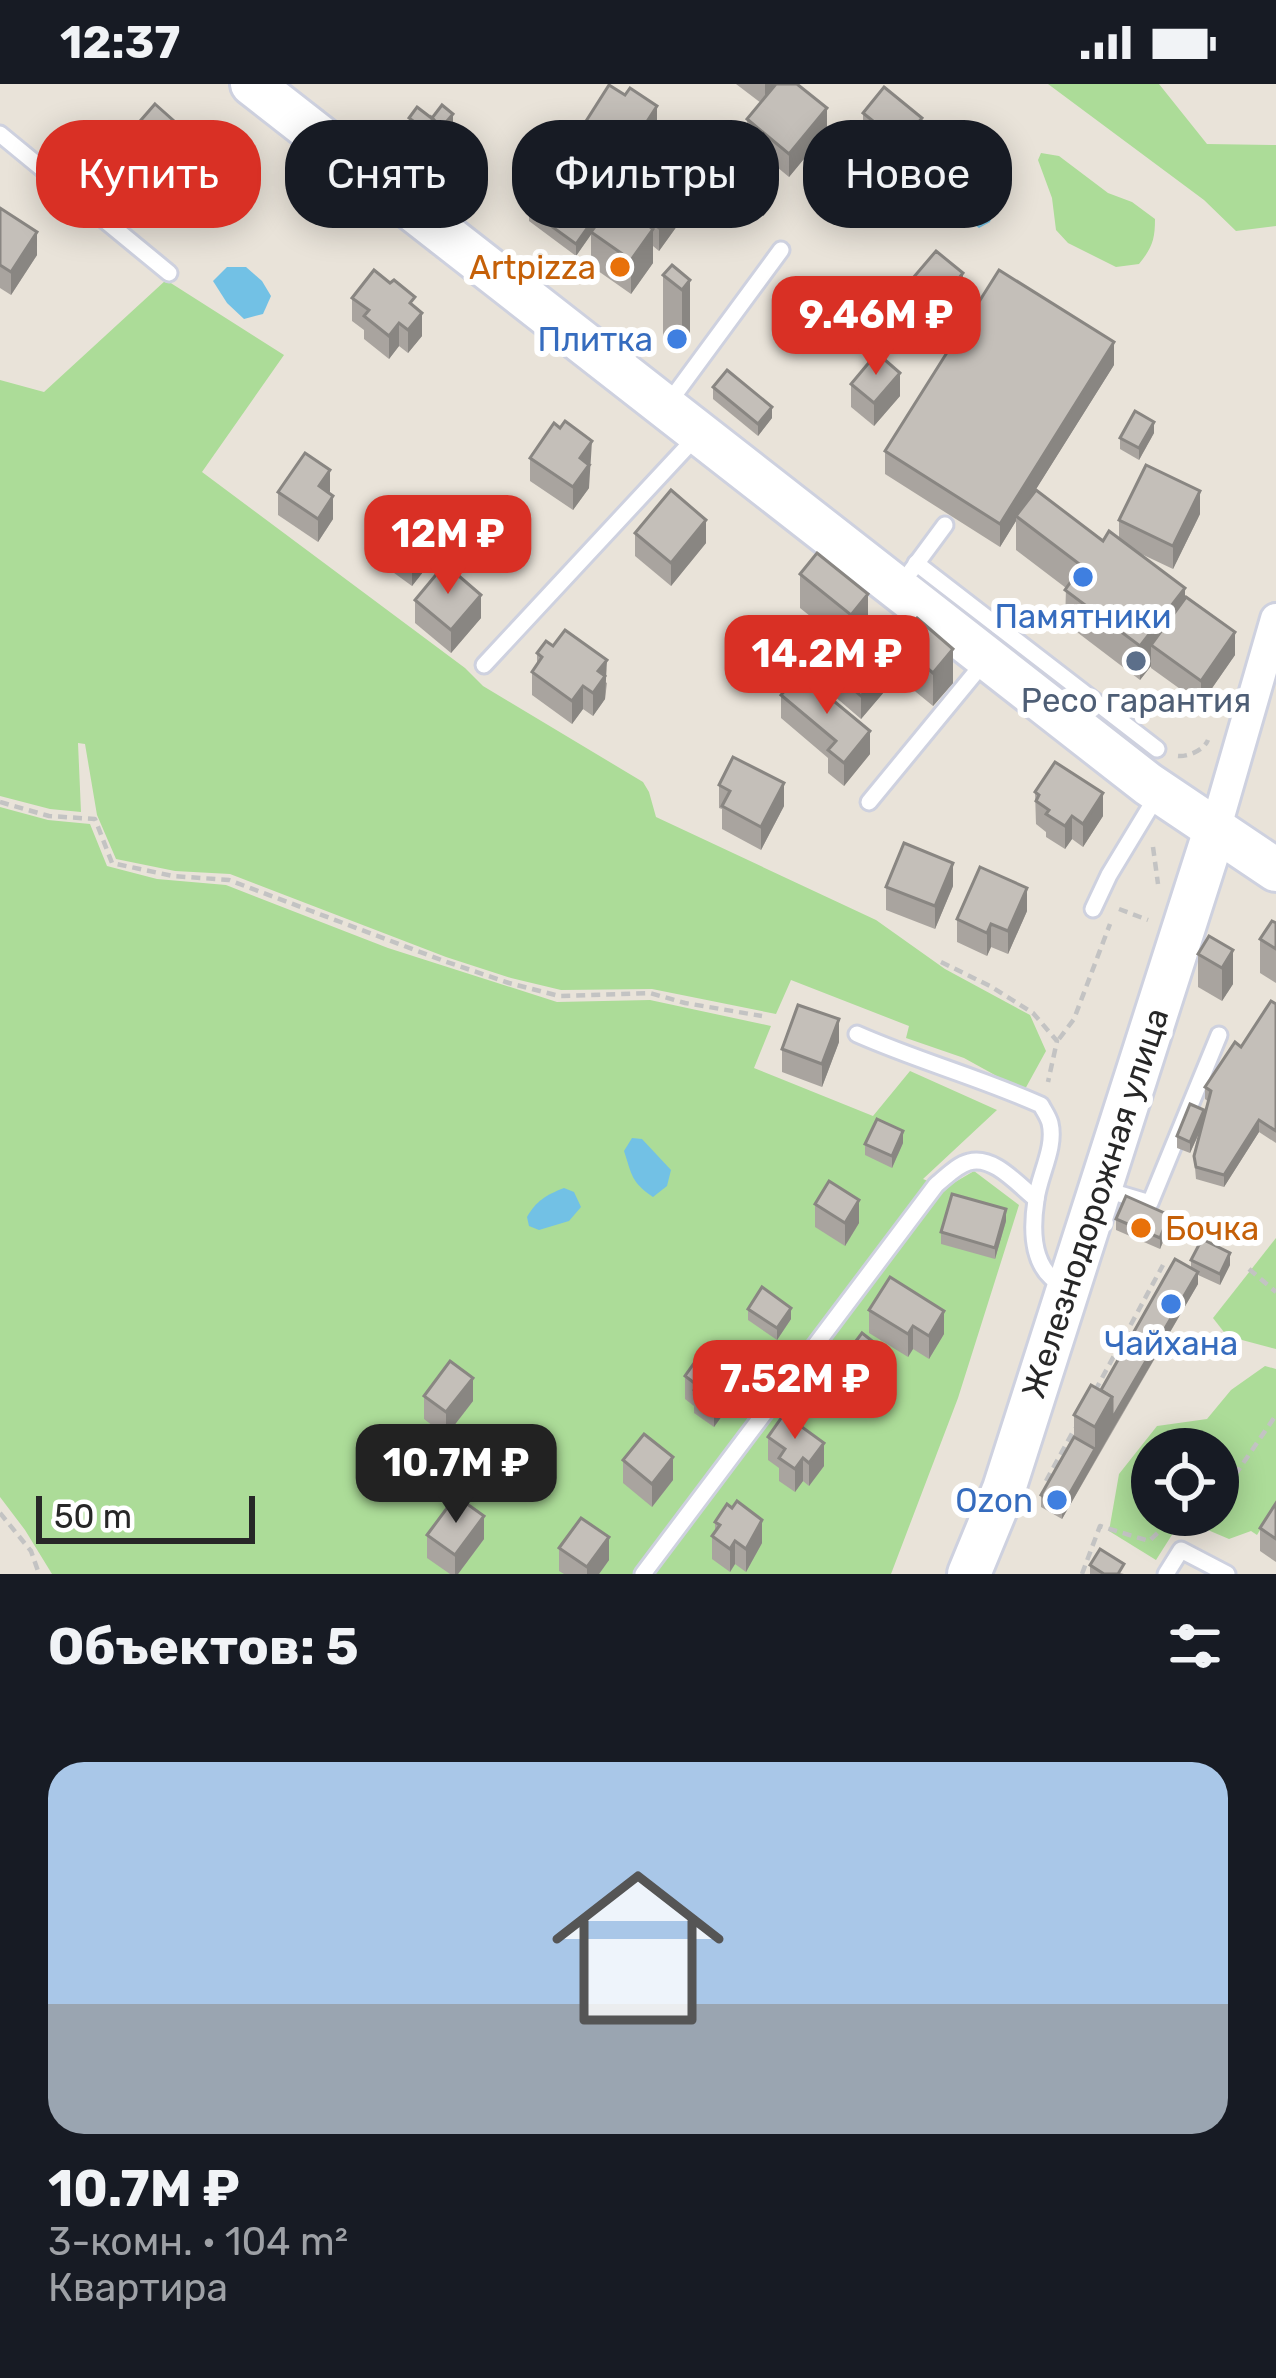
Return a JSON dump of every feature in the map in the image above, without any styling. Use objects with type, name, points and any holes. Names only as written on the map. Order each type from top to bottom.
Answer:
[{"type":"main road","points":[[252,84],[699,434],[907,576],[987,659],[1151,805],[1215,830],[1276,870]]},
{"type":"main road","name":"Железнодорожная улица","points":[[979,1571],[1067,1287],[1111,1205],[1215,830]]},
{"type":"street","points":[[1215,830],[1276,619]]},
{"type":"lane","points":[[0,134],[169,273]]},
{"type":"lane","points":[[665,407],[781,250]]},
{"type":"lane","points":[[484,665],[699,434]]},
{"type":"lane","points":[[945,525],[907,576],[1157,749]]},
{"type":"lane","points":[[869,802],[987,659]]},
{"type":"lane","points":[[1093,909],[1151,805]]},
{"type":"lane","points":[[857,1034],[1041,1105],[1051,1125],[1036,1199],[1037,1259],[1049,1279],[1067,1287]]},
{"type":"lane","points":[[1097,1244],[1111,1205],[1150,1203],[1220,1035]]},
{"type":"lane","points":[[644,1574],[937,1185],[976,1160],[1000,1169],[1036,1199]]},
{"type":"lane","points":[[979,1571],[1019,1496]]},
{"type":"lane","points":[[1166,1574],[1181,1550],[1227,1574]]},
{"type":"path","points":[[1157,749],[1167,756],[1186,757],[1206,746],[1215,726]]},
{"type":"path","points":[[0,802],[49,816],[95,819],[112,863],[173,876],[229,880],[509,983],[560,995],[650,994],[762,1016]]},
{"type":"path","points":[[1151,805],[1158,888]]},
{"type":"path","points":[[1041,1105],[1057,1041],[1074,1018],[1116,907]]},
{"type":"path","points":[[1127,912],[1156,922]]},
{"type":"path","points":[[941,962],[1034,1013],[1057,1041]]},
{"type":"path","points":[[1096,1388],[1163,1265]]},
{"type":"path","points":[[1249,1269],[1276,1292]]},
{"type":"path","points":[[1239,1468],[1276,1414]]},
{"type":"path","points":[[1040,1492],[1074,1430]]},
{"type":"path","points":[[0,1514],[31,1551],[39,1574]]},
{"type":"path","points":[[1082,1574],[1100,1526],[1131,1535]]},
{"type":"green space","points":[[1048,84],[1159,84],[1207,144],[1276,145],[1276,226],[1236,231],[1204,200]]},
{"type":"green space","points":[[1041,153],[1059,156],[1108,193],[1132,202],[1155,219],[1152,243],[1139,264],[1116,267],[1068,243],[1056,230],[1052,198],[1038,160]]},
{"type":"green space","points":[[166,280],[284,355],[202,472],[483,686],[643,782],[656,817],[876,920],[945,969],[1030,1015],[1046,1051],[1024,1091],[964,1058],[906,1038],[909,1026],[791,980],[776,1014],[652,989],[561,990],[446,957],[230,874],[175,871],[116,859],[97,815],[85,744],[78,743],[81,812],[0,796],[0,380],[44,392]]},
{"type":"green space","points":[[0,807],[48,820],[90,824],[107,866],[157,879],[226,885],[388,948],[557,1002],[650,1000],[771,1026],[754,1068],[873,1116],[910,1071],[997,1110],[923,1179],[945,1188],[974,1171],[1019,1205],[958,1398],[891,1574],[52,1574],[0,1497]]},
{"type":"green space","points":[[1276,1238],[1276,1349],[1227,1336],[1213,1318]]},
{"type":"green space","points":[[1265,1366],[1276,1369],[1276,1504],[1257,1535],[1251,1531],[1239,1535],[1239,1428],[1155,1428],[1207,1419],[1231,1390]]},
{"type":"green space","points":[[1131,1459],[1131,1536],[1171,1536],[1156,1560],[1109,1531],[1119,1474]]},
{"type":"water","points":[[227,267],[246,267],[262,281],[271,296],[263,314],[244,319],[227,303],[213,281]]},
{"type":"water","points":[[632,1138],[642,1139],[671,1170],[667,1186],[653,1197],[631,1172],[624,1151]]},
{"type":"water","points":[[564,1188],[574,1192],[581,1207],[569,1221],[539,1230],[529,1226],[527,1217],[534,1207]]},
{"type":"building","points":[[776,84],[797,84],[827,108],[817,120],[803,120],[803,137],[789,154],[779,146],[779,120],[747,119]]},
{"type":"building","points":[[609,85],[625,95],[630,88],[657,106],[648,120],[587,120]]},
{"type":"building","points":[[884,87],[922,118],[872,120],[863,113]]},
{"type":"building","points":[[155,104],[173,120],[141,120]]},
{"type":"building","points":[[442,105],[453,114],[448,120],[432,118]]},
{"type":"building","points":[[417,107],[432,120],[412,120]]},
{"type":"building","points":[[0,208],[37,232],[11,272],[0,265]]},
{"type":"building","points":[[554,228],[587,228],[576,244]]},
{"type":"building","points":[[594,228],[653,229],[631,260],[591,232]]},
{"type":"building","points":[[936,251],[963,273],[935,308],[907,285]]},
{"type":"building","points":[[672,265],[690,280],[682,290],[663,275]]},
{"type":"building","points":[[374,270],[415,297],[410,303],[422,313],[408,330],[399,323],[389,336],[364,316],[369,310],[352,298]]},
{"type":"building","points":[[999,270],[1114,342],[1000,524],[885,451]]},
{"type":"building","points":[[877,353],[900,373],[874,403],[851,384]]},
{"type":"building","points":[[727,370],[772,407],[758,424],[713,387]]},
{"type":"building","points":[[1135,411],[1154,422],[1139,448],[1120,438]]},
{"type":"building","points":[[565,421],[592,441],[580,458],[589,465],[573,487],[530,458],[554,423],[560,428]]},
{"type":"building","points":[[305,453],[330,470],[319,486],[333,496],[318,519],[278,492]]},
{"type":"building","points":[[1146,465],[1200,491],[1173,546],[1119,520]]},
{"type":"building","points":[[671,490],[706,520],[671,563],[635,533]]},
{"type":"building","points":[[1036,490],[1103,541],[1109,531],[1185,588],[1140,646],[1065,590],[1082,566],[1016,516]]},
{"type":"building","points":[[404,511],[434,535],[412,563],[390,547],[400,535],[391,528]]},
{"type":"building","points":[[817,553],[868,594],[851,615],[800,574]]},
{"type":"building","points":[[445,564],[481,595],[451,630],[415,600]]},
{"type":"building","points":[[1186,597],[1235,632],[1201,681],[1151,645]]},
{"type":"building","points":[[917,618],[953,649],[933,673],[905,649],[912,642],[903,634]]},
{"type":"building","points":[[866,619],[901,649],[861,696],[826,666]]},
{"type":"building","points":[[565,630],[607,660],[598,671],[605,676],[593,693],[583,686],[572,701],[532,672],[546,641],[553,646]]},
{"type":"building","points":[[800,673],[870,731],[844,763],[828,750],[836,741],[781,695]]},
{"type":"building","points":[[733,757],[784,783],[761,827],[722,806],[730,791],[719,785]]},
{"type":"building","points":[[1055,762],[1103,793],[1083,824],[1072,816],[1065,826],[1036,801],[1039,795],[1035,792]]},
{"type":"building","points":[[904,843],[953,863],[935,906],[886,887]]},
{"type":"building","points":[[980,867],[1027,888],[1008,931],[991,924],[987,933],[957,919]]},
{"type":"building","points":[[1272,921],[1276,923],[1276,949],[1260,939]]},
{"type":"building","points":[[1209,936],[1233,950],[1222,968],[1198,954]]},
{"type":"building","points":[[1271,1001],[1276,1004],[1276,1131],[1259,1120],[1224,1175],[1196,1167],[1194,1156],[1211,1091],[1205,1087],[1235,1042],[1241,1047]]},
{"type":"building","points":[[798,1005],[839,1019],[822,1064],[782,1049]]},
{"type":"building","points":[[1190,1104],[1204,1110],[1190,1142],[1177,1136]]},
{"type":"building","points":[[877,1119],[903,1131],[892,1156],[865,1144]]},
{"type":"building","points":[[829,1181],[859,1200],[845,1223],[815,1204]]},
{"type":"building","points":[[952,1194],[1006,1209],[995,1248],[941,1232]]},
{"type":"building","points":[[1126,1196],[1169,1215],[1160,1238],[1116,1219]]},
{"type":"building","points":[[1202,1239],[1230,1253],[1220,1274],[1191,1260]]},
{"type":"building","points":[[1175,1259],[1198,1272],[1112,1419],[1112,1397],[1101,1390]]},
{"type":"building","points":[[890,1277],[944,1311],[929,1336],[913,1326],[908,1334],[869,1310]]},
{"type":"building","points":[[762,1287],[791,1308],[777,1328],[748,1309]]},
{"type":"building","points":[[862,1333],[890,1355],[863,1390],[838,1365]]},
{"type":"building","points":[[702,1352],[735,1375],[714,1404],[694,1390],[697,1385],[685,1376]]},
{"type":"building","points":[[450,1361],[473,1378],[446,1412],[424,1396]]},
{"type":"building","points":[[1091,1385],[1112,1397],[1095,1427],[1074,1415]]},
{"type":"building","points":[[784,1414],[824,1443],[809,1463],[803,1458],[795,1469],[779,1458],[785,1449],[768,1437]]},
{"type":"building","points":[[644,1434],[673,1457],[652,1484],[623,1460]]},
{"type":"building","points":[[1074,1437],[1095,1449],[1062,1507],[1041,1495]]},
{"type":"building","points":[[456,1496],[484,1516],[455,1555],[427,1535]]},
{"type":"building","points":[[737,1501],[762,1520],[746,1549],[735,1541],[730,1549],[712,1536],[727,1504],[732,1508]]},
{"type":"building","points":[[1276,1503],[1276,1539],[1260,1528]]},
{"type":"building","points":[[581,1518],[609,1537],[587,1567],[559,1548]]},
{"type":"building","points":[[1100,1549],[1124,1564],[1118,1574],[1104,1574],[1090,1565]]},
{"type":"place","name":"Artpizza","points":[[620,267]]},
{"type":"place","name":"Плитка","points":[[677,339]]},
{"type":"place","name":"Памятники","points":[[1083,577]]},
{"type":"place","name":"Ресо гарантия","points":[[1136,661]]},
{"type":"place","name":"Бочка","points":[[1141,1228]]},
{"type":"place","name":"Чайхана","points":[[1171,1304]]},
{"type":"place","name":"Ozon","points":[[1057,1500]]}]
